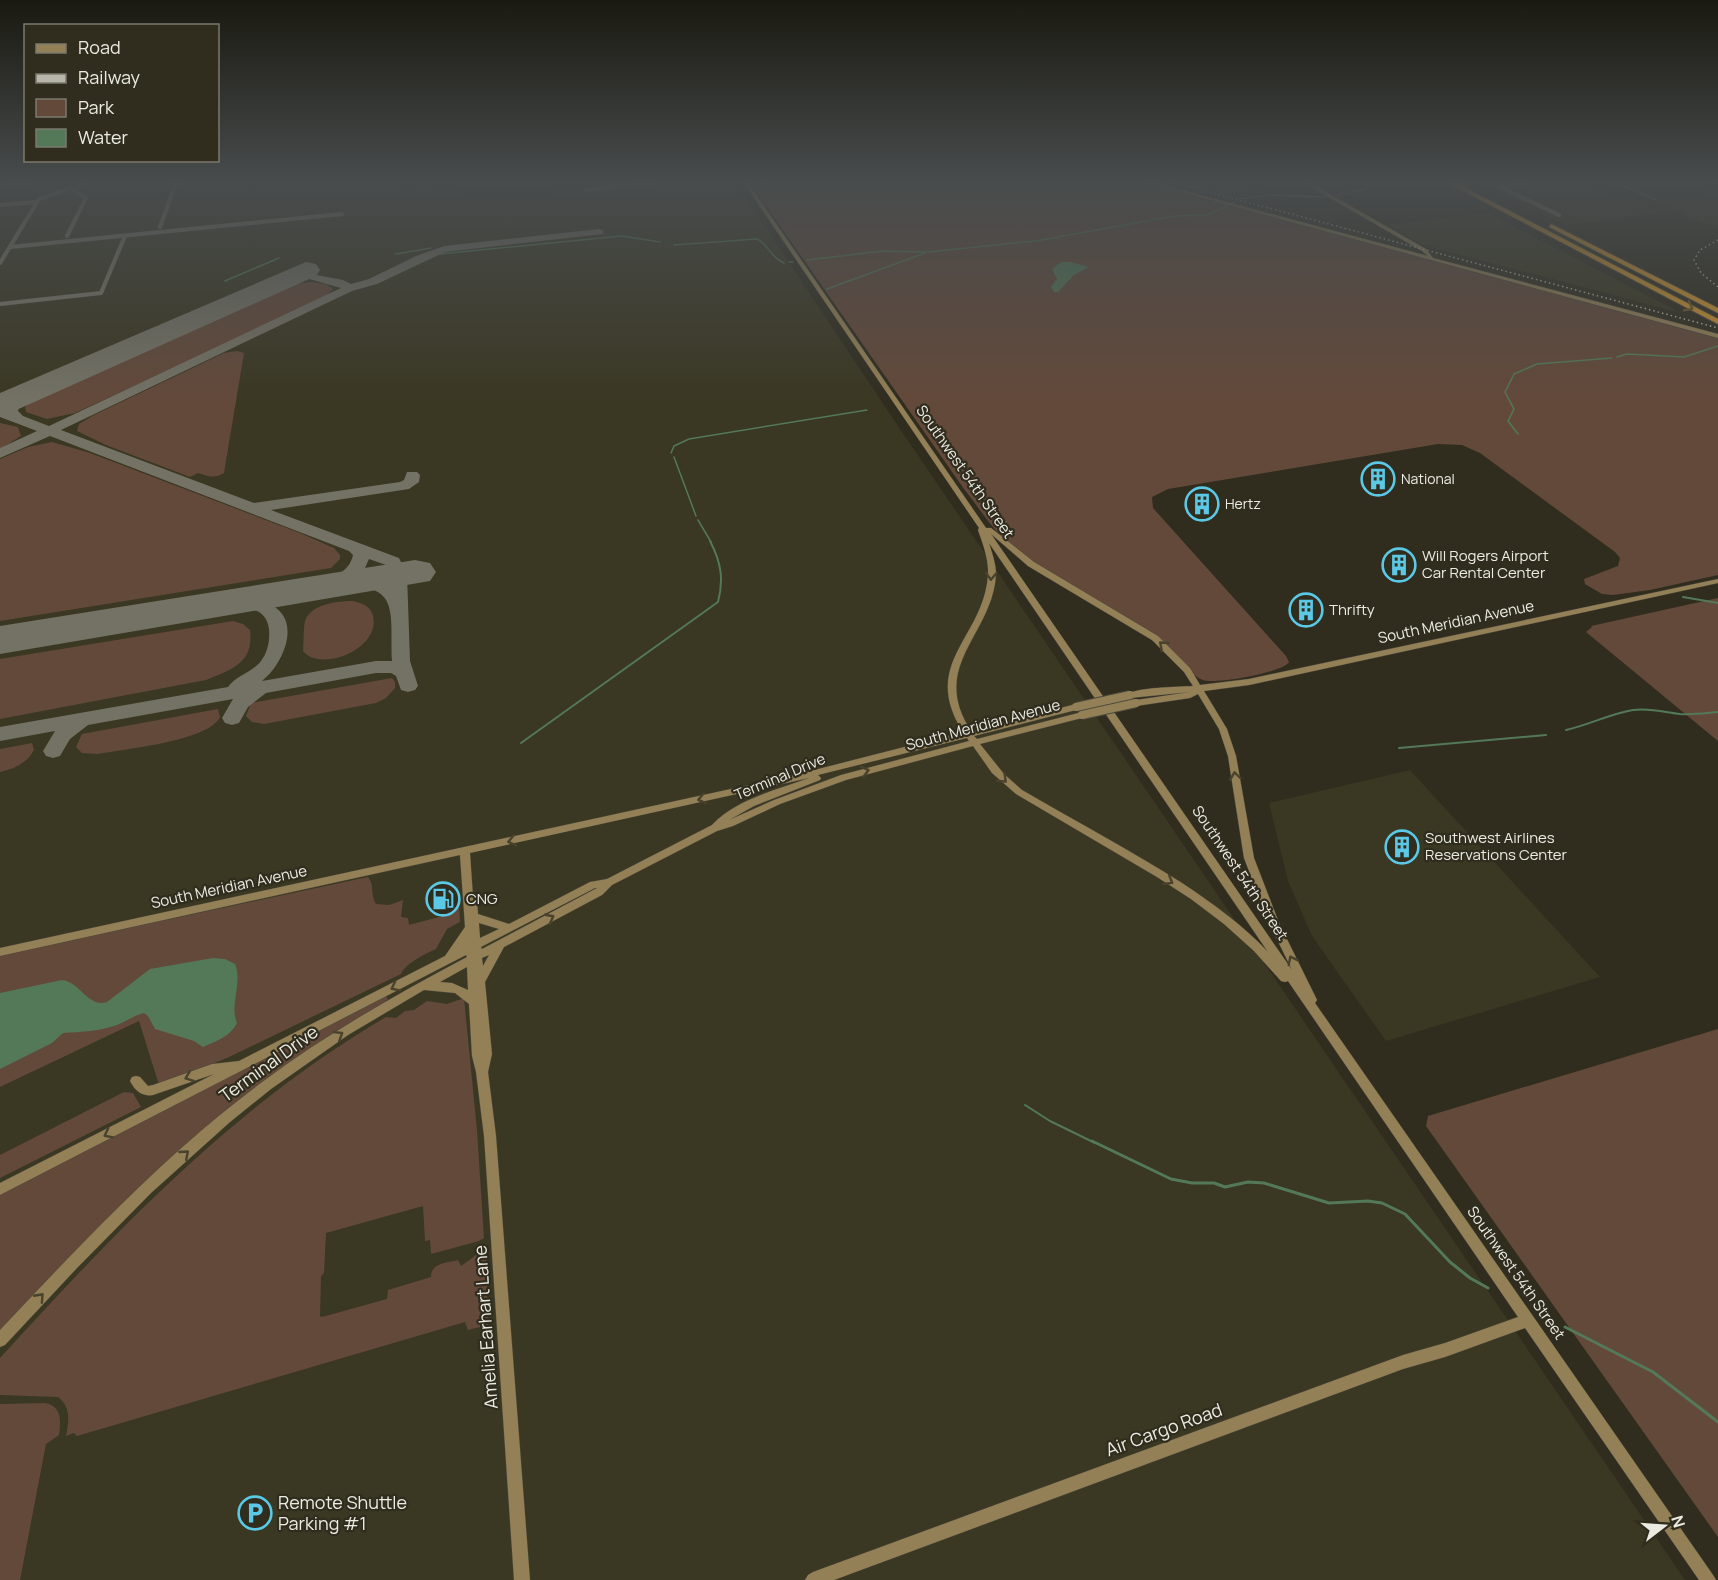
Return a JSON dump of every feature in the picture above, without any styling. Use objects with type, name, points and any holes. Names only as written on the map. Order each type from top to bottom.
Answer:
[{"type":"highway","points":[[1593,257],[1718,322]]},
{"type":"highway","points":[[1612,257],[1718,311]]},
{"type":"main road","name":"Southwest 54th Street","points":[[797,257],[1708,1580]]},
{"type":"main road","points":[[1425,257],[1718,336]]},
{"type":"main road","points":[[978,519],[1031,564],[1155,638],[1181,663],[1200,690],[1228,742],[1249,858],[1265,902],[1328,1031]]},
{"type":"main road","points":[[978,519],[990,560],[991,585],[980,618],[959,657],[951,684],[954,707],[967,733],[994,770],[1019,792],[1179,886],[1227,919],[1281,972],[1328,1031]]},
{"type":"main road","name":"South Meridian Avenue","points":[[844,777],[1082,715],[1136,703],[1190,695],[1200,690],[1249,682],[1718,581]]},
{"type":"main road","name":"South Meridian Avenue","points":[[0,952],[791,780],[1076,706],[1130,695],[1188,687],[1200,690]]},
{"type":"main road","name":"Terminal Drive","points":[[714,828],[725,818],[753,804],[861,762]]},
{"type":"main road","name":"Terminal Drive","points":[[0,1340],[110,1224],[175,1162],[241,1105],[310,1054],[423,987],[510,928],[593,885],[609,882],[714,828],[730,824],[777,802],[844,777]]},
{"type":"main road","name":"Amelia Earhart Lane","points":[[465,852],[469,929],[480,981],[486,1054],[483,1072]]},
{"type":"main road","name":"Terminal Drive","points":[[0,1189],[447,961],[499,946],[599,892],[609,882]]},
{"type":"main road","name":"Amelia Earhart Lane","points":[[469,896],[473,902],[474,1002],[478,1056],[483,1072],[490,1136],[522,1580]]},
{"type":"main road","points":[[474,917],[510,928]]},
{"type":"main road","points":[[447,961],[469,929]]},
{"type":"main road","points":[[480,981],[499,946]]},
{"type":"main road","points":[[423,987],[452,986],[459,988],[474,1002]]},
{"type":"main road","points":[[136,1081],[146,1090],[153,1090],[212,1068],[246,1064]]},
{"type":"main road","name":"Air Cargo Road","points":[[813,1580],[1403,1362],[1445,1350],[1528,1320]]},
{"type":"street","points":[[0,304],[101,292],[116,257]]},
{"type":"shaded area","points":[[0,257],[785,257],[900,429],[1685,1580],[0,1580]]},
{"type":"shaded area","points":[[1468,257],[1572,257],[1681,313]]},
{"type":"shaded area","points":[[1410,770],[1600,977],[1386,1041],[1312,936],[1288,881],[1269,803]]},
{"type":"green space","points":[[802,257],[1421,257],[1718,337],[1718,575],[1650,590],[1613,595],[1602,594],[1585,584],[1584,579],[1618,566],[1620,558],[1615,552],[1480,453],[1462,445],[1438,444],[1168,489],[1152,497],[1153,508],[1289,662],[1275,670],[1249,677],[1221,681],[1198,678],[1164,643],[1144,629],[1058,580],[1018,552],[1000,535],[964,489]]},
{"type":"green space","points":[[311,282],[326,284],[333,289],[326,296],[301,309],[75,413],[47,419],[26,412],[25,407],[35,398],[288,285]]},
{"type":"green space","points":[[237,351],[244,353],[224,473],[220,475],[211,476],[198,473],[190,477],[106,445],[77,431],[79,424],[94,415],[224,353]]},
{"type":"green space","points":[[0,423],[18,427],[21,436],[0,449]]},
{"type":"green space","points":[[52,442],[90,453],[300,533],[334,548],[340,555],[340,559],[331,568],[0,621],[0,459],[28,447]]},
{"type":"green space","points":[[1718,598],[1718,741],[1586,632],[1591,626]]},
{"type":"green space","points":[[352,601],[366,606],[372,613],[373,628],[368,638],[359,647],[335,658],[311,657],[303,651],[304,625],[308,615],[325,605]]},
{"type":"green space","points":[[233,621],[243,624],[250,630],[248,650],[239,663],[216,676],[206,680],[0,719],[0,659]]},
{"type":"green space","points":[[392,678],[395,688],[386,698],[376,703],[264,724],[252,722],[246,716],[251,703]]},
{"type":"green space","points":[[218,709],[220,717],[213,725],[200,732],[165,743],[98,754],[82,753],[76,747],[82,734]]},
{"type":"green space","points":[[32,743],[34,750],[24,762],[0,772],[0,749]]},
{"type":"green space","points":[[368,877],[376,904],[389,905],[403,900],[401,917],[408,918],[409,925],[450,914],[453,907],[452,889],[458,887],[460,922],[447,929],[436,949],[411,963],[401,974],[227,1058],[159,1085],[139,1021],[0,1087],[0,955]]},
{"type":"green space","points":[[386,996],[388,999],[380,1006],[254,1089],[0,1333],[0,1194]]},
{"type":"green space","points":[[464,998],[477,1130],[484,1238],[431,1254],[430,1240],[425,1241],[423,1206],[326,1233],[324,1273],[321,1276],[320,1316],[387,1299],[388,1290],[431,1277],[436,1266],[440,1264],[458,1260],[461,1266],[482,1253],[486,1257],[488,1325],[468,1330],[465,1322],[77,1436],[74,1433],[66,1436],[67,1410],[58,1397],[0,1395],[0,1358],[134,1217],[228,1130],[278,1089],[386,1017],[396,1018],[405,1011],[414,1010],[427,1001],[447,1004]]},
{"type":"green space","points":[[1718,1029],[1718,1537],[1426,1126],[1428,1116]]},
{"type":"green space","points":[[124,1092],[133,1093],[141,1107],[0,1178],[0,1155]]},
{"type":"green space","points":[[45,1403],[55,1407],[59,1415],[59,1435],[46,1444],[20,1580],[0,1580],[0,1404]]},
{"type":"water","points":[[1061,262],[1089,267],[1074,275],[1058,292],[1054,292],[1051,287],[1057,279],[1052,269]]},
{"type":"water","points":[[213,958],[225,959],[235,964],[238,979],[234,1009],[237,1023],[231,1032],[218,1040],[203,1047],[194,1041],[155,1029],[144,1013],[110,1027],[63,1033],[52,1043],[0,1069],[0,993],[62,980],[74,985],[94,1001],[107,1002],[150,969]]},
{"type":"waterway","points":[[775,257],[784,263]]},
{"type":"waterway","points":[[807,260],[835,257]]},
{"type":"waterway","points":[[827,289],[915,257]]},
{"type":"waterway","points":[[225,281],[279,258]]},
{"type":"waterway","points":[[1617,357],[1627,354],[1684,357],[1718,346]]},
{"type":"waterway","points":[[1518,434],[1508,421],[1514,409],[1505,392],[1514,374],[1537,364],[1612,358]]},
{"type":"waterway","points":[[671,453],[674,446],[689,439],[867,410]]},
{"type":"waterway","points":[[674,457],[696,516]]},
{"type":"waterway","points":[[698,520],[711,542]]},
{"type":"waterway","points":[[521,743],[718,602],[721,586],[720,571],[717,556],[710,541]]},
{"type":"waterway","points":[[1683,597],[1718,603]]},
{"type":"waterway","points":[[1566,730],[1633,710],[1685,714],[1718,712]]},
{"type":"waterway","points":[[1399,748],[1546,735]]},
{"type":"waterway","points":[[1025,1105],[1050,1121],[1095,1143]]},
{"type":"waterway","points":[[1092,1141],[1171,1179],[1192,1183],[1214,1183],[1225,1187],[1248,1182],[1264,1183],[1329,1203],[1368,1201],[1382,1203],[1405,1214],[1450,1262],[1470,1278],[1488,1288]]},
{"type":"waterway","points":[[1565,1327],[1653,1372],[1718,1422]]},
{"type":"taxiway","points":[[348,288],[361,286],[423,257]]},
{"type":"taxiway","points":[[299,273],[343,283],[348,288]]},
{"type":"taxiway","points":[[49,431],[348,288]]},
{"type":"taxiway","points":[[18,419],[11,412],[12,404],[20,397],[37,389]]},
{"type":"taxiway","points":[[0,412],[18,419]]},
{"type":"taxiway","points":[[18,419],[49,431]]},
{"type":"taxiway","points":[[0,454],[49,431]]},
{"type":"taxiway","points":[[49,431],[355,547]]},
{"type":"taxiway","points":[[258,507],[404,486],[411,482],[412,475]]},
{"type":"taxiway","points":[[317,588],[345,577],[356,568],[361,555],[355,547]]},
{"type":"taxiway","points":[[355,547],[393,562],[398,574],[401,661],[404,673]]},
{"type":"taxiway","points":[[344,583],[362,582],[385,587],[391,592],[399,608]]},
{"type":"taxiway","points":[[197,607],[247,603],[263,607],[270,611],[274,618],[277,625],[278,642],[272,658],[261,672],[238,687]]},
{"type":"taxiway","points":[[0,734],[376,667],[394,667],[404,673]]},
{"type":"taxiway","points":[[404,673],[408,686]]},
{"type":"taxiway","points":[[232,718],[240,703],[259,689]]},
{"type":"taxiway","points":[[53,751],[63,734],[80,722]]},
{"type":"runway","points":[[0,405],[306,270]]},
{"type":"runway","points":[[0,640],[415,572]]},
{"type":"railway","points":[[1451,257],[1718,328]]},
{"type":"railway","points":[[1696,257],[1694,260],[1701,273],[1718,287]]},
{"type":"place","name":"National","points":[[1378,479]]},
{"type":"place","name":"Hertz","points":[[1202,504]]},
{"type":"place","name":"Will Rogers Airport Car Rental Center","points":[[1399,565]]},
{"type":"place","name":"Thrifty","points":[[1306,610]]},
{"type":"place","name":"Southwest Airlines Reservations Center","points":[[1402,847]]},
{"type":"place","name":"CNG","points":[[443,899]]},
{"type":"place","name":"Remote Shuttle Parking #1","points":[[255,1513]]}]
